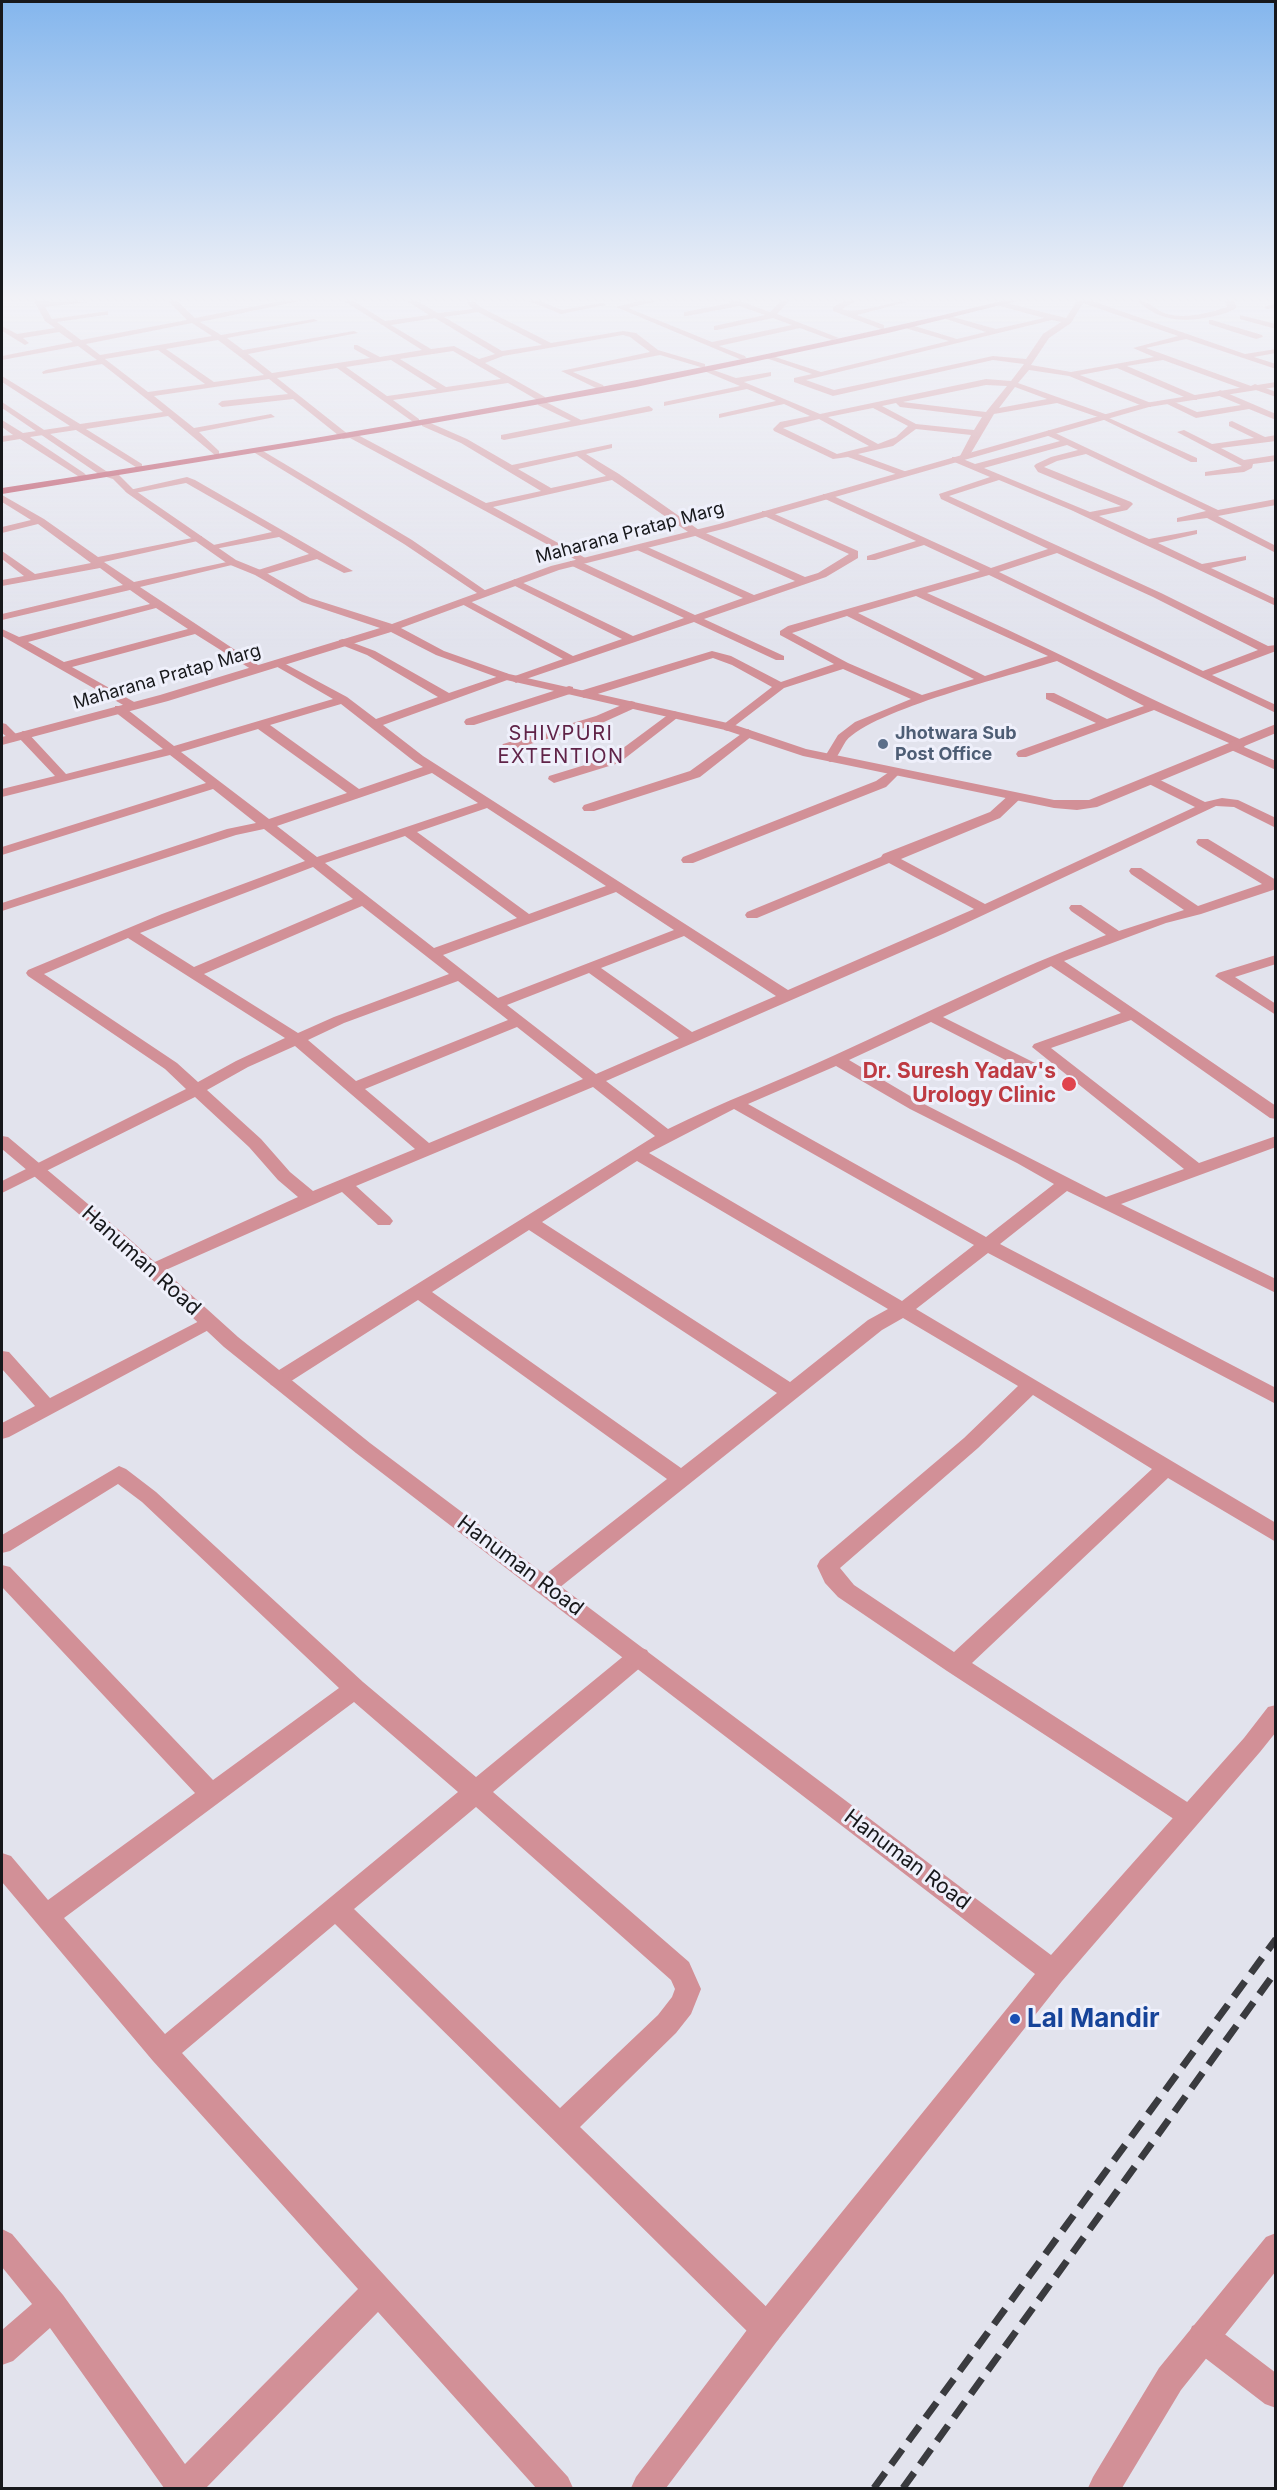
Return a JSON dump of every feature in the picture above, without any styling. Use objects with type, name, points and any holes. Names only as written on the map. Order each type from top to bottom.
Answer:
[{"type":"main road","points":[[2,489],[81,475],[112,473],[139,465],[453,417]]},
{"type":"main road","points":[[2,489],[258,451],[346,435]]},
{"type":"street","points":[[21,417],[112,473],[130,491],[232,562],[259,573],[306,600],[392,628],[440,652],[511,678],[728,727],[803,752],[1015,797],[1077,806],[1092,804],[1275,728]]},
{"type":"street","points":[[62,417],[139,465]]},
{"type":"street","points":[[2,439],[142,417]]},
{"type":"street","points":[[175,417],[216,453]]},
{"type":"street","points":[[192,431],[270,417]]},
{"type":"street","points":[[323,417],[346,435],[579,561],[780,658]]},
{"type":"street","points":[[412,417],[464,441],[550,492]]},
{"type":"street","points":[[570,417],[579,422]]},
{"type":"street","points":[[504,437],[603,417]]},
{"type":"street","points":[[820,417],[783,424],[777,429],[832,456],[851,455],[879,448],[899,439],[914,426]]},
{"type":"street","points":[[821,417],[879,448]]},
{"type":"street","points":[[897,417],[914,426],[977,433]]},
{"type":"street","points":[[987,417],[960,457],[975,467],[1090,516],[1275,603]]},
{"type":"street","name":"Maharana Pratap Marg","points":[[13,738],[125,708],[392,628],[484,593],[579,561],[765,513],[1103,417]]},
{"type":"street","points":[[1104,417],[1194,460]]},
{"type":"street","points":[[2,423],[81,475]]},
{"type":"street","points":[[49,423],[69,436]]},
{"type":"street","points":[[1232,424],[1264,440]]},
{"type":"street","points":[[1181,432],[1249,468],[1208,474]]},
{"type":"street","points":[[1048,433],[1211,513],[1275,550]]},
{"type":"street","points":[[1212,447],[1275,438]]},
{"type":"street","points":[[975,467],[1068,442]]},
{"type":"street","points":[[512,468],[609,446]]},
{"type":"street","points":[[258,451],[408,542],[484,593]]},
{"type":"street","points":[[1087,451],[1054,459],[1039,466],[1041,470],[1128,504],[1124,508],[1090,516]]},
{"type":"street","points":[[579,453],[616,476],[695,532],[804,581]]},
{"type":"street","points":[[851,455],[904,474]]},
{"type":"street","points":[[1244,464],[1275,458]]},
{"type":"street","points":[[107,462],[112,473]]},
{"type":"street","points":[[482,507],[616,476]]},
{"type":"street","points":[[1000,477],[944,494],[944,497],[1271,648]]},
{"type":"street","points":[[130,491],[187,480],[348,571]]},
{"type":"street","points":[[826,496],[1048,598],[1275,710]]},
{"type":"street","points":[[2,498],[40,521],[157,605],[258,669]]},
{"type":"street","points":[[1181,520],[1211,513],[1273,505]]},
{"type":"street","points":[[374,724],[822,575],[852,558],[854,553],[765,513]]},
{"type":"street","points":[[2,530],[40,521]]},
{"type":"street","points":[[1147,543],[1193,532]]},
{"type":"street","points":[[213,548],[279,534]]},
{"type":"street","points":[[2,583],[198,538]]},
{"type":"street","points":[[871,558],[926,542]]},
{"type":"street","points":[[639,547],[752,598]]},
{"type":"street","points":[[921,699],[844,665],[784,633],[792,628],[918,593],[1059,549]]},
{"type":"street","points":[[2,554],[31,576]]},
{"type":"street","points":[[259,573],[318,555]]},
{"type":"street","points":[[1200,568],[1242,558]]},
{"type":"street","points":[[2,617],[232,562]]},
{"type":"street","points":[[515,582],[630,639]]},
{"type":"street","points":[[918,593],[1058,657],[1275,766]]},
{"type":"street","points":[[464,601],[571,659]]},
{"type":"street","points":[[18,641],[157,605]]},
{"type":"street","points":[[848,612],[985,680]]},
{"type":"street","points":[[63,666],[197,630]]},
{"type":"street","points":[[2,632],[63,666],[125,708],[173,751],[592,1081],[667,1137]]},
{"type":"street","points":[[343,642],[371,653],[448,698]]},
{"type":"street","points":[[745,669],[813,648]]},
{"type":"street","points":[[1202,675],[1271,648]]},
{"type":"street","points":[[584,694],[707,654],[723,655],[780,686]]},
{"type":"street","points":[[830,758],[842,738],[859,725],[921,699],[1058,657]]},
{"type":"street","points":[[278,663],[343,700],[434,768],[785,995]]},
{"type":"street","points":[[728,727],[780,686],[844,665]]},
{"type":"street","points":[[470,722],[569,690]]},
{"type":"street","points":[[1050,696],[1106,723]]},
{"type":"street","points":[[2,793],[173,751],[343,700]]},
{"type":"street","points":[[507,747],[600,718],[630,705]]},
{"type":"street","points":[[1022,754],[1154,706]]},
{"type":"street","points":[[554,780],[615,760],[673,715]]},
{"type":"street","points":[[261,725],[357,794]]},
{"type":"street","points":[[2,727],[62,777]]},
{"type":"street","points":[[589,808],[695,774],[748,733]]},
{"type":"street","points":[[2,907],[232,832],[268,824],[434,768]]},
{"type":"street","points":[[688,860],[881,784],[896,772]]},
{"type":"street","points":[[1152,780],[1206,807]]},
{"type":"street","points":[[2,851],[216,784]]},
{"type":"street","points":[[752,915],[888,857],[995,815],[1015,797]]},
{"type":"street","points":[[152,1270],[248,1225],[592,1081],[1043,884],[1206,807],[1224,801],[1233,802],[1275,824]]},
{"type":"street","points":[[311,1199],[284,1176],[255,1143],[171,1066],[33,973],[130,933],[316,862],[490,803]]},
{"type":"street","points":[[407,831],[527,920]]},
{"type":"street","points":[[1203,842],[1274,884]]},
{"type":"street","points":[[888,857],[984,909]]},
{"type":"street","points":[[1136,872],[1196,911]]},
{"type":"street","points":[[278,1380],[638,1154],[735,1103],[837,1060],[1052,960],[1161,920],[1196,911],[1274,884]]},
{"type":"street","points":[[432,954],[617,887]]},
{"type":"street","points":[[193,973],[363,900]]},
{"type":"street","points":[[1076,908],[1117,936]]},
{"type":"street","points":[[495,1004],[684,931]]},
{"type":"street","points":[[130,933],[297,1039],[426,1150]]},
{"type":"street","points":[[1275,958],[1223,976],[1275,1011]]},
{"type":"street","points":[[1052,960],[1275,1114]]},
{"type":"street","points":[[590,967],[690,1038]]},
{"type":"street","points":[[2,1188],[242,1064],[339,1020],[459,976]]},
{"type":"street","points":[[1133,1014],[1040,1047],[1198,1171]]},
{"type":"street","points":[[932,1017],[1031,1067]]},
{"type":"street","points":[[354,1088],[517,1022]]},
{"type":"street","points":[[837,1060],[916,1106],[1023,1159],[1104,1204],[1275,1287]]},
{"type":"street","points":[[735,1103],[806,1145],[986,1244],[1275,1397]]},
{"type":"street","name":"Hanuman Road","points":[[2,1141],[209,1322],[363,1448],[1053,1972]]},
{"type":"street","points":[[1104,1204],[1275,1141]]},
{"type":"street","points":[[638,1154],[1031,1385],[1275,1534]]},
{"type":"street","points":[[546,1586],[875,1325],[902,1310],[1066,1184]]},
{"type":"street","points":[[345,1185],[384,1221]]},
{"type":"street","points":[[530,1222],[790,1392]]},
{"type":"street","points":[[418,1292],[682,1479]]},
{"type":"street","points":[[2,1432],[209,1322]]},
{"type":"street","points":[[2,1357],[48,1408]]},
{"type":"street","points":[[1031,1385],[971,1443],[828,1566],[833,1577],[846,1591],[955,1665],[1050,1724],[1189,1816]]},
{"type":"street","points":[[955,1665],[1167,1467]]},
{"type":"street","points":[[2,1545],[119,1474],[148,1497],[355,1689],[680,1971],[688,1989],[682,2005],[667,2024],[561,2127]]},
{"type":"street","points":[[2,1573],[212,1795]]},
{"type":"street","points":[[163,2052],[639,1656]]},
{"type":"street","points":[[46,1916],[355,1689]]},
{"type":"street","points":[[647,2488],[767,2329],[1053,1972],[1252,1745],[1275,1714]]},
{"type":"street","points":[[2,1864],[163,2052],[557,2488]]},
{"type":"street","points":[[336,1908],[767,2329]]},
{"type":"street","points":[[2,2244],[52,2306],[183,2488],[378,2290]]},
{"type":"street","points":[[1104,2488],[1170,2379],[1275,2247]]},
{"type":"street","points":[[2,2350],[52,2306]]},
{"type":"street","points":[[1203,2337],[1275,2393]]},
{"type":"railway","points":[[874,2488],[1276,1939]]},
{"type":"railway","points":[[903,2488],[1276,1971]]},
{"type":"place","name":"Jhotwara Sub Post Office","points":[[883,744]]},
{"type":"place","name":"Dr. Suresh Yadav's Urology Clinic","points":[[1069,1084]]},
{"type":"place","name":"Lal Mandir","points":[[1015,2019]]},
{"type":"district","name":"SHIVPURI EXTENTION","points":[[561,746]]}]
